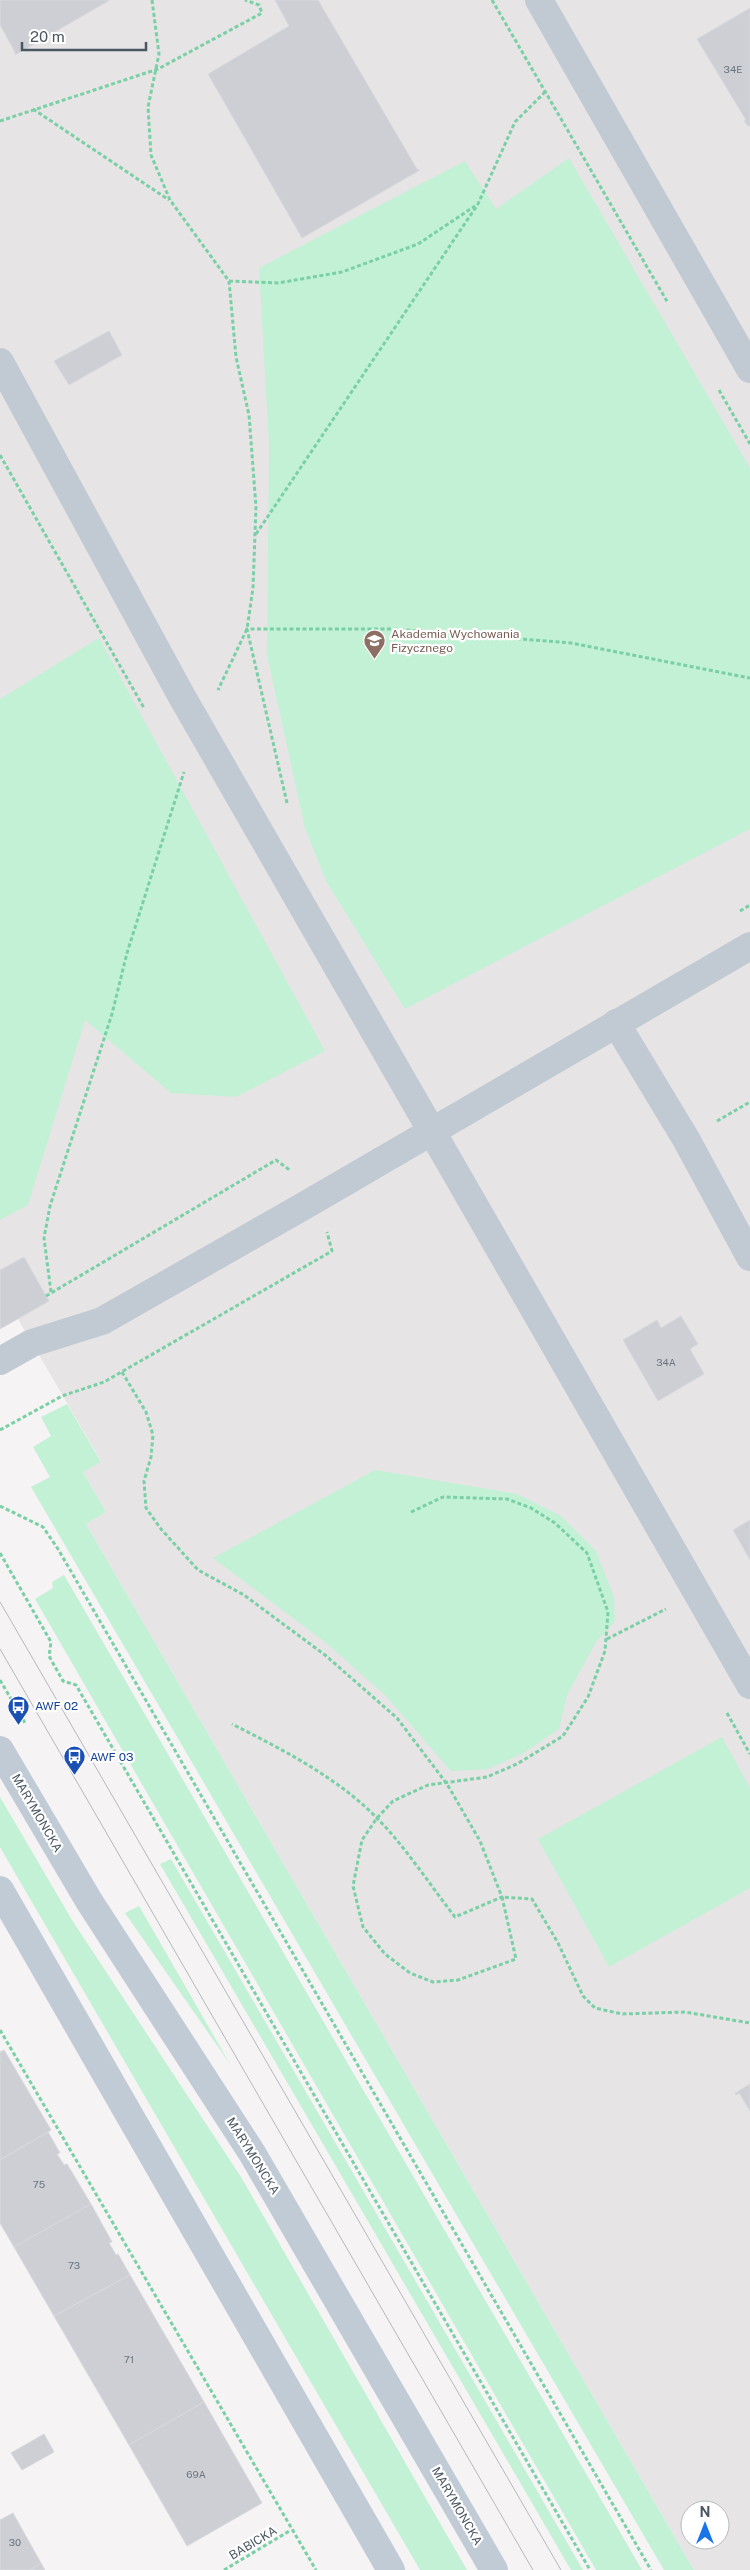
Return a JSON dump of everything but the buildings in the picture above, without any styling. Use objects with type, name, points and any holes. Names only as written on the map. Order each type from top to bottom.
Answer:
[{"type":"main road","name":"MARYMONCKA","points":[[0,1750],[89,1901],[257,2160],[494,2570]]},
{"type":"main road","points":[[0,1890],[392,2570]]},
{"type":"street","points":[[539,0],[750,369]]},
{"type":"street","points":[[0,362],[172,679],[750,1685]]},
{"type":"street","points":[[0,1360],[32,1343],[102,1321],[750,946]]},
{"type":"street","points":[[616,1022],[686,1139],[750,1257]]},
{"type":"path","points":[[245,0],[259,5]]},
{"type":"path","points":[[0,122],[33,109],[158,69],[262,13],[256,0]]},
{"type":"path","points":[[492,0],[670,306]]},
{"type":"path","points":[[256,534],[478,204],[515,122],[545,92]]},
{"type":"path","points":[[33,109],[69,131],[127,174],[170,200]]},
{"type":"path","points":[[229,281],[278,283],[342,272],[418,244],[478,204]]},
{"type":"path","points":[[715,384],[750,444]]},
{"type":"path","points":[[247,629],[394,629],[571,643],[750,678]]},
{"type":"path","points":[[0,1430],[62,1396],[104,1382],[332,1251],[326,1227]]},
{"type":"path","points":[[46,1296],[51,1292]]},
{"type":"path","points":[[122,1372],[146,1412],[153,1435],[151,1457],[144,1481],[146,1508],[161,1529],[198,1570],[244,1595],[318,1649],[397,1718],[447,1784],[480,1841],[502,1897],[516,1959],[458,1980],[432,1982],[410,1973],[385,1954],[363,1927],[353,1886],[362,1840],[377,1818],[393,1801],[428,1785],[447,1784],[487,1778],[517,1764],[563,1736],[588,1697],[605,1651],[608,1612],[587,1553],[555,1523],[531,1508],[507,1499],[443,1497],[411,1512]]},
{"type":"path","points":[[0,1506],[43,1527],[58,1549],[651,2570]]},
{"type":"path","points":[[0,1553],[52,1642],[49,1656],[63,1681],[76,1685],[590,2570]]},
{"type":"path","points":[[606,1639],[669,1608],[664,1600]]},
{"type":"path","points":[[726,1711],[750,1754]]},
{"type":"path","points":[[232,1724],[302,1760],[346,1790],[377,1818],[455,1916],[502,1897],[532,1899],[558,1943],[583,1996],[595,2008],[622,2014],[685,2012],[750,2023]]},
{"type":"path","points":[[0,2030],[316,2570]]},
{"type":"path","name":"BABICKA","points":[[224,2570],[291,2530]]},
{"type":"shaded area","name":"Akademia Wychowania Fizycznego","points":[[0,0],[750,0],[750,2570],[694,2570],[682,2550],[730,2550],[730,2500],[680,2500],[680,2546],[86,1524],[106,1512],[83,1472],[101,1461],[18,1319],[0,1329]]},
{"type":"green space","points":[[569,158],[750,468],[750,829],[405,1009],[326,881],[305,828],[267,655],[269,444],[259,268],[465,161],[496,209]]},
{"type":"green space","points":[[99,638],[325,1051],[236,1097],[171,1093],[85,1020],[28,1205],[0,1220],[0,699]]},
{"type":"green space","points":[[67,1404],[101,1462],[83,1472],[106,1512],[86,1524],[680,2546],[680,2550],[682,2550],[694,2570],[664,2570],[31,1487],[50,1477],[33,1447],[51,1436],[41,1417]]},
{"type":"green space","points":[[375,1470],[517,1494],[561,1516],[596,1551],[614,1597],[615,1621],[596,1642],[567,1695],[559,1729],[524,1753],[488,1769],[451,1771],[385,1695],[325,1642],[213,1558]]},
{"type":"green space","points":[[64,1575],[642,2570],[596,2570],[35,1599],[53,1588],[52,1582]]},
{"type":"green space","points":[[722,1737],[750,1788],[750,1888],[609,1967],[538,1839]]},
{"type":"green space","points":[[0,1797],[72,1920],[241,2177],[467,2570],[420,2570],[0,1847]]},
{"type":"green space","points":[[171,1859],[583,2570],[571,2570],[160,1864]]},
{"type":"green space","points":[[139,1906],[230,2064],[125,1913]]},
{"type":"tram line","points":[[0,1602],[561,2570]]},
{"type":"tram line","points":[[0,1649],[533,2570]]},
{"type":"place","name":"Akademia Wychowania Fizycznego","points":[[375,660]]},
{"type":"place","name":"AWF 02","points":[[19,1725]]},
{"type":"place","name":"AWF 03","points":[[74,1776]]}]
